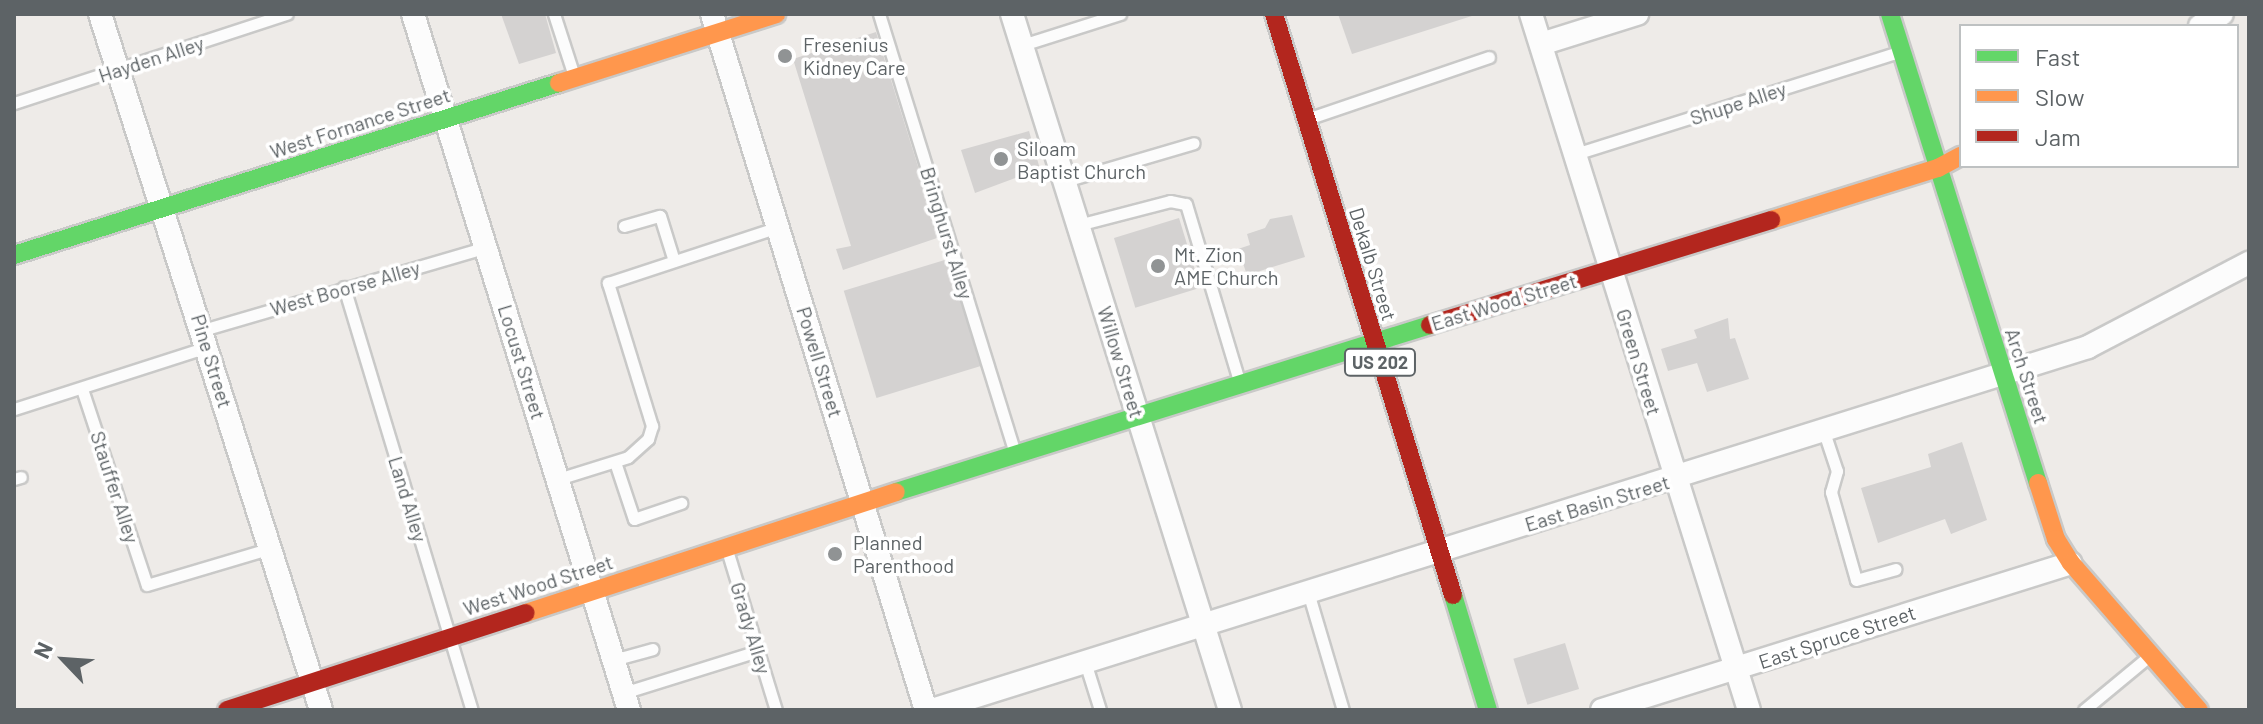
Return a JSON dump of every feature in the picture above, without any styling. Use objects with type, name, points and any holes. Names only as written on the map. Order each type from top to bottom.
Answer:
[{"type":"main road","name":"West Fornance Street","points":[[14,255],[574,77],[715,23],[776,14]]},
{"type":"main road","name":"Dekalb Street","points":[[1274,14],[1488,710]]},
{"type":"main road","name":"Arch Street","points":[[1890,14],[2056,539],[2071,563],[2199,710]]},
{"type":"main road","name":"East Wood Street","points":[[863,503],[1015,453],[1938,168],[1959,157]]},
{"type":"main road","name":"West Wood Street","points":[[227,710],[863,503]]},
{"type":"street","name":"Pine Street","points":[[100,14],[160,209],[206,338],[268,549],[321,710]]},
{"type":"street","name":"Locust Street","points":[[413,14],[488,246],[626,701]]},
{"type":"street","name":"Willow Street","points":[[1012,14],[1230,710]]},
{"type":"street","name":"Green Street","points":[[1531,14],[1749,710]]},
{"type":"street","points":[[1541,44],[1637,14]]},
{"type":"street","points":[[2204,24],[2222,14]]},
{"type":"street","name":"Powell Street","points":[[715,23],[929,710]]},
{"type":"street","name":"East Basin Street","points":[[929,710],[1675,479],[2088,347],[2249,263]]},
{"type":"street","name":"East Spruce Street","points":[[1602,710],[1634,705],[1737,668],[2071,563]]},
{"type":"lane","name":"Hayden Alley","points":[[14,103],[261,18],[287,14]]},
{"type":"lane","points":[[554,14],[574,77]]},
{"type":"lane","name":"Bringhurst Alley","points":[[879,14],[1015,453]]},
{"type":"lane","points":[[1022,45],[1120,14]]},
{"type":"lane","name":"Shupe Alley","points":[[1575,154],[1902,51]]},
{"type":"lane","points":[[1306,120],[1489,57]]},
{"type":"lane","points":[[1065,181],[1194,143]]},
{"type":"lane","points":[[1078,225],[1170,201],[1186,204],[1240,385]]},
{"type":"lane","points":[[624,226],[660,216],[674,261]]},
{"type":"lane","points":[[558,479],[615,462],[639,451],[652,426],[608,283],[778,227]]},
{"type":"lane","name":"West Boorse Alley","points":[[14,409],[82,389],[206,338],[344,287],[488,246]]},
{"type":"lane","name":"Land Alley","points":[[344,287],[472,710]]},
{"type":"lane","name":"Stauffer Alley","points":[[82,389],[147,585],[268,549]]},
{"type":"lane","points":[[1824,432],[1837,471],[1831,492],[1856,580],[1896,569]]},
{"type":"lane","points":[[615,462],[634,519],[681,503]]},
{"type":"lane","name":"Grady Alley","points":[[726,547],[776,710]]},
{"type":"lane","points":[[1308,592],[1343,710]]},
{"type":"lane","points":[[613,660],[653,649]]},
{"type":"lane","points":[[626,701],[758,651]]},
{"type":"lane","points":[[2084,710],[2152,654]]},
{"type":"lane","points":[[1085,662],[1100,710]]},
{"type":"building","points":[[501,14],[545,14],[556,53],[519,64]]},
{"type":"building","points":[[1338,14],[1475,14],[1475,15],[1352,54]]},
{"type":"building","points":[[876,32],[940,237],[843,270],[836,249],[851,246],[793,59]]},
{"type":"building","name":"Siloam Baptist Church","points":[[1029,131],[1040,169],[975,193],[961,150]]},
{"type":"building","points":[[1292,215],[1305,257],[1247,275],[1238,249],[1250,245],[1247,234],[1265,228],[1270,219]]},
{"type":"building","name":"Mt. Zion AME Church","points":[[1179,218],[1200,288],[1135,308],[1114,238]]},
{"type":"building","points":[[948,259],[981,366],[877,398],[844,291]]},
{"type":"building","points":[[1728,318],[1730,339],[1735,338],[1749,379],[1707,392],[1697,363],[1668,371],[1661,349],[1697,338],[1694,330]]},
{"type":"building","points":[[1962,442],[1987,520],[1951,534],[1945,519],[1878,543],[1861,488],[1931,467],[1928,454]]},
{"type":"building","points":[[1565,643],[1579,689],[1527,705],[1513,659]]},
{"type":"traffic: fast","points":[[1890,14],[2038,483]]},
{"type":"traffic: fast","points":[[14,255],[559,83]]},
{"type":"traffic: fast","points":[[896,492],[1430,325]]},
{"type":"traffic: fast","points":[[1453,595],[1488,710]]},
{"type":"traffic: slow","points":[[559,83],[776,14]]},
{"type":"traffic: slow","points":[[1771,220],[1938,168],[1959,157]]},
{"type":"traffic: slow","points":[[2038,483],[2056,539],[2071,563],[2199,710]]},
{"type":"traffic: slow","points":[[526,613],[896,492]]},
{"type":"traffic: jam","points":[[1274,14],[1453,595]]},
{"type":"traffic: jam","points":[[1430,325],[1771,220]]},
{"type":"traffic: jam","points":[[227,710],[526,613]]},
{"type":"place","name":"Fresenius Kidney Care","points":[[785,56]]},
{"type":"place","name":"Siloam Baptist Church","points":[[1001,159]]},
{"type":"place","name":"Mt. Zion AME Church","points":[[1158,266]]},
{"type":"place","name":"Planned Parenthood","points":[[835,554]]}]
